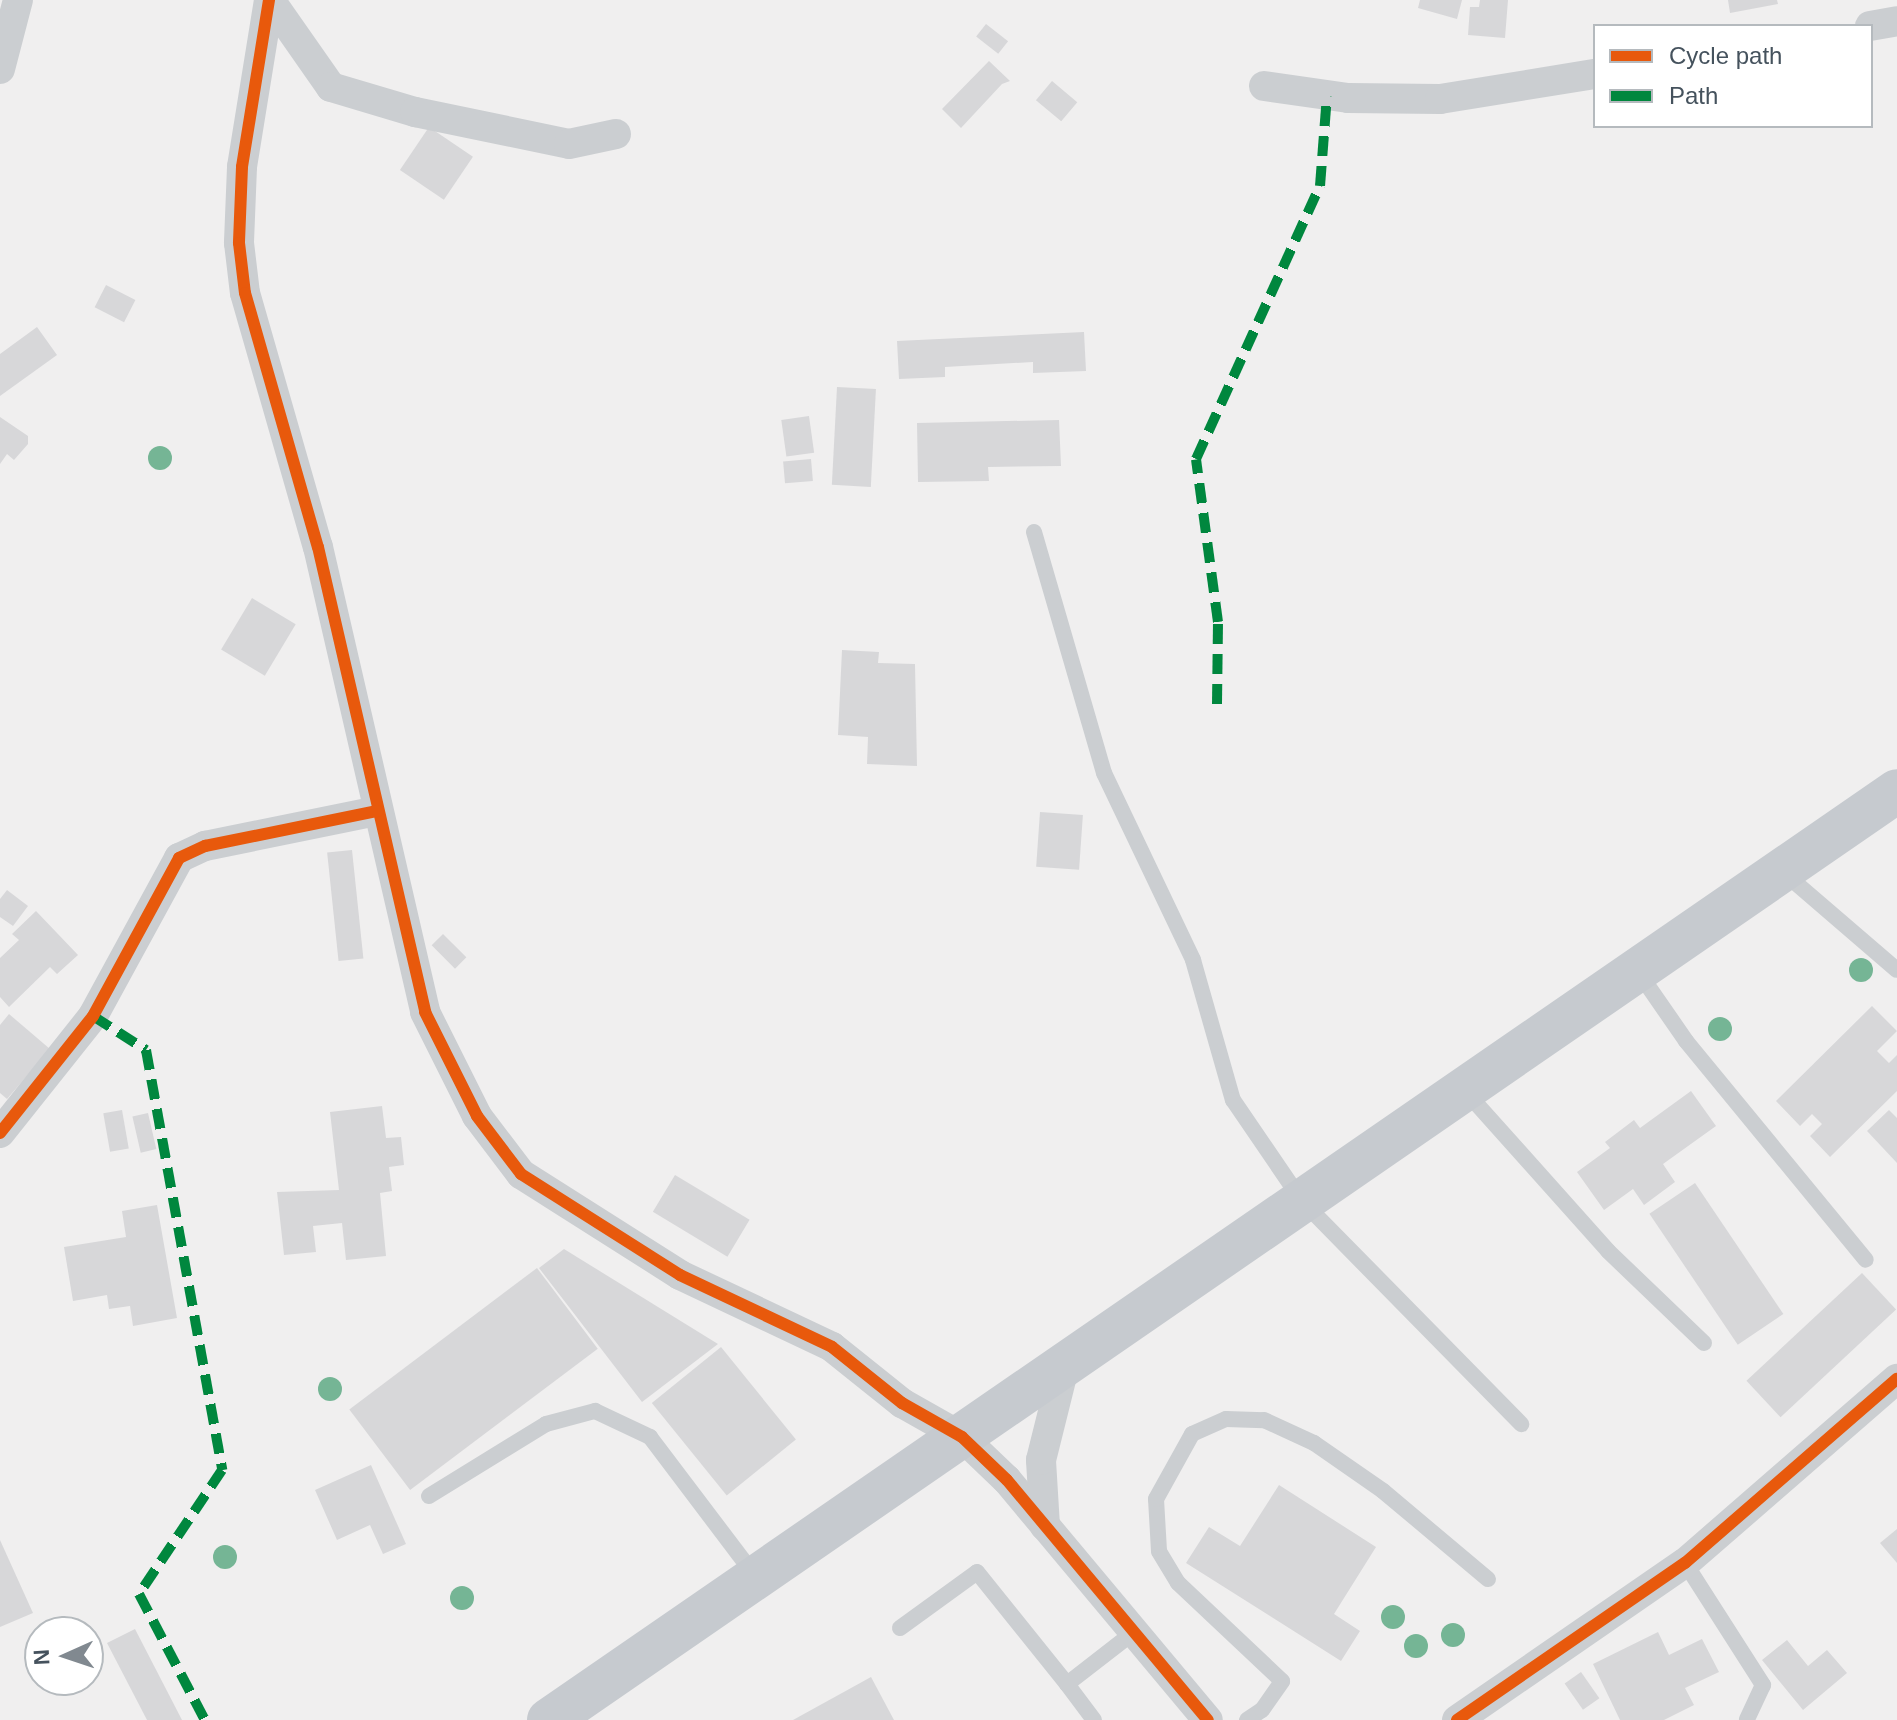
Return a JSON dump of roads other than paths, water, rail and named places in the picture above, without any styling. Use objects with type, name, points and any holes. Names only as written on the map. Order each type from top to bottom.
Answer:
[{"type":"main road","points":[[549,1720],[962,1437],[1635,968],[1897,791]]},
{"type":"street","points":[[0,69],[18,0]]},
{"type":"street","points":[[270,0],[331,87],[415,112],[569,144],[616,134]]},
{"type":"street","points":[[270,0],[242,167],[239,243],[245,293],[318,547],[425,1012],[477,1116],[521,1174],[680,1275],[832,1347],[902,1403],[962,1437],[1045,1526],[1208,1720]]},
{"type":"street","points":[[1873,25],[1897,21]]},
{"type":"street","points":[[1264,86],[1348,98],[1440,99],[1593,74]]},
{"type":"street","points":[[0,1133],[93,1016],[179,858],[205,846],[377,811]]},
{"type":"street","points":[[1045,1526],[1041,1460],[1065,1364]]},
{"type":"street","points":[[1457,1720],[1685,1563],[1897,1379]]},
{"type":"lane","points":[[1034,532],[1104,773],[1193,960],[1233,1100],[1302,1201],[1521,1424]]},
{"type":"lane","points":[[1781,870],[1897,970]]},
{"type":"lane","points":[[1635,968],[1686,1041],[1866,1260]]},
{"type":"lane","points":[[1462,1088],[1608,1251],[1704,1343]]},
{"type":"lane","points":[[429,1496],[546,1424],[595,1411],[650,1437],[757,1578]]},
{"type":"lane","points":[[1247,1720],[1262,1710],[1282,1681],[1178,1583],[1159,1551],[1156,1499],[1192,1434],[1226,1419],[1264,1420],[1314,1443],[1383,1491],[1488,1579]]},
{"type":"lane","points":[[1685,1563],[1763,1685],[1747,1720]]},
{"type":"lane","points":[[900,1628],[977,1572],[1094,1720]]},
{"type":"lane","points":[[1067,1684],[1134,1632]]}]
